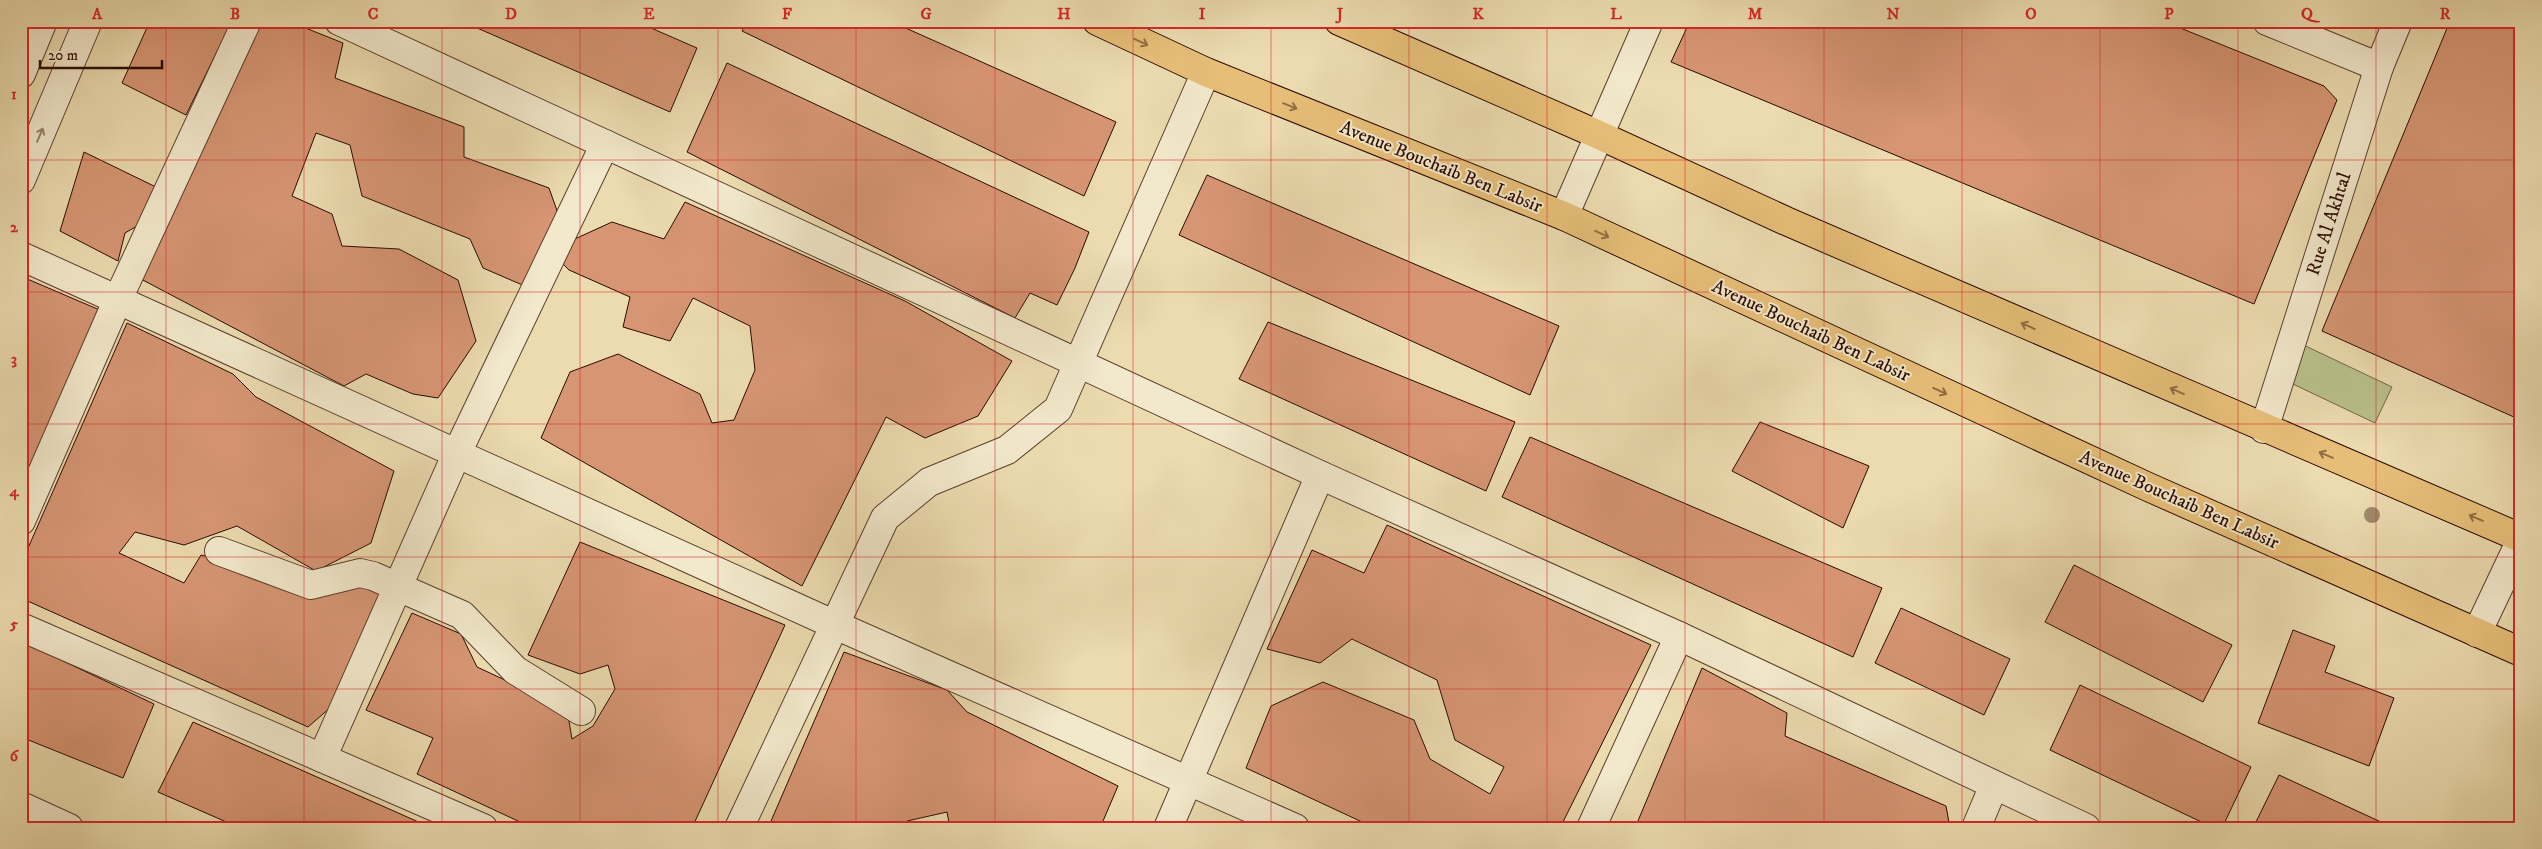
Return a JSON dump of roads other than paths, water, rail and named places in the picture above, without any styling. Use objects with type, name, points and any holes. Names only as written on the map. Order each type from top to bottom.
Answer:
[{"type":"main road","name":"Avenue Bouchaib Ben Labsir","points":[[1097,21],[1206,72],[1564,216],[2146,486],[2521,652]]},
{"type":"main road","points":[[1339,21],[1600,135],[1795,225],[2521,539]]},
{"type":"street","points":[[21,74],[43,21]]},
{"type":"street","points":[[21,180],[88,21]]},
{"type":"street","points":[[21,521],[118,299],[247,21]]},
{"type":"street","points":[[339,21],[1320,475],[1679,636],[2086,828]]},
{"type":"street","points":[[1564,216],[1649,21]]},
{"type":"street","points":[[2267,21],[2378,66]]},
{"type":"street","name":"Rue Al Akhtal","points":[[2264,429],[2378,66],[2398,21]]},
{"type":"street","points":[[739,828],[833,624],[885,518],[929,482],[1007,450],[1058,408],[1206,72]]},
{"type":"street","points":[[322,758],[457,453],[605,144]]},
{"type":"street","points":[[21,256],[833,624],[1295,828]]},
{"type":"street","points":[[1168,828],[1320,475]]},
{"type":"street","points":[[2477,633],[2521,539]]},
{"type":"street","points":[[220,551],[311,584],[360,573],[373,576],[462,615],[515,670],[581,711]]},
{"type":"street","points":[[21,627],[483,828]]},
{"type":"street","points":[[1591,828],[1679,636]]},
{"type":"street","points":[[1976,828],[1994,785]]},
{"type":"street","points":[[21,806],[69,828]]}]
